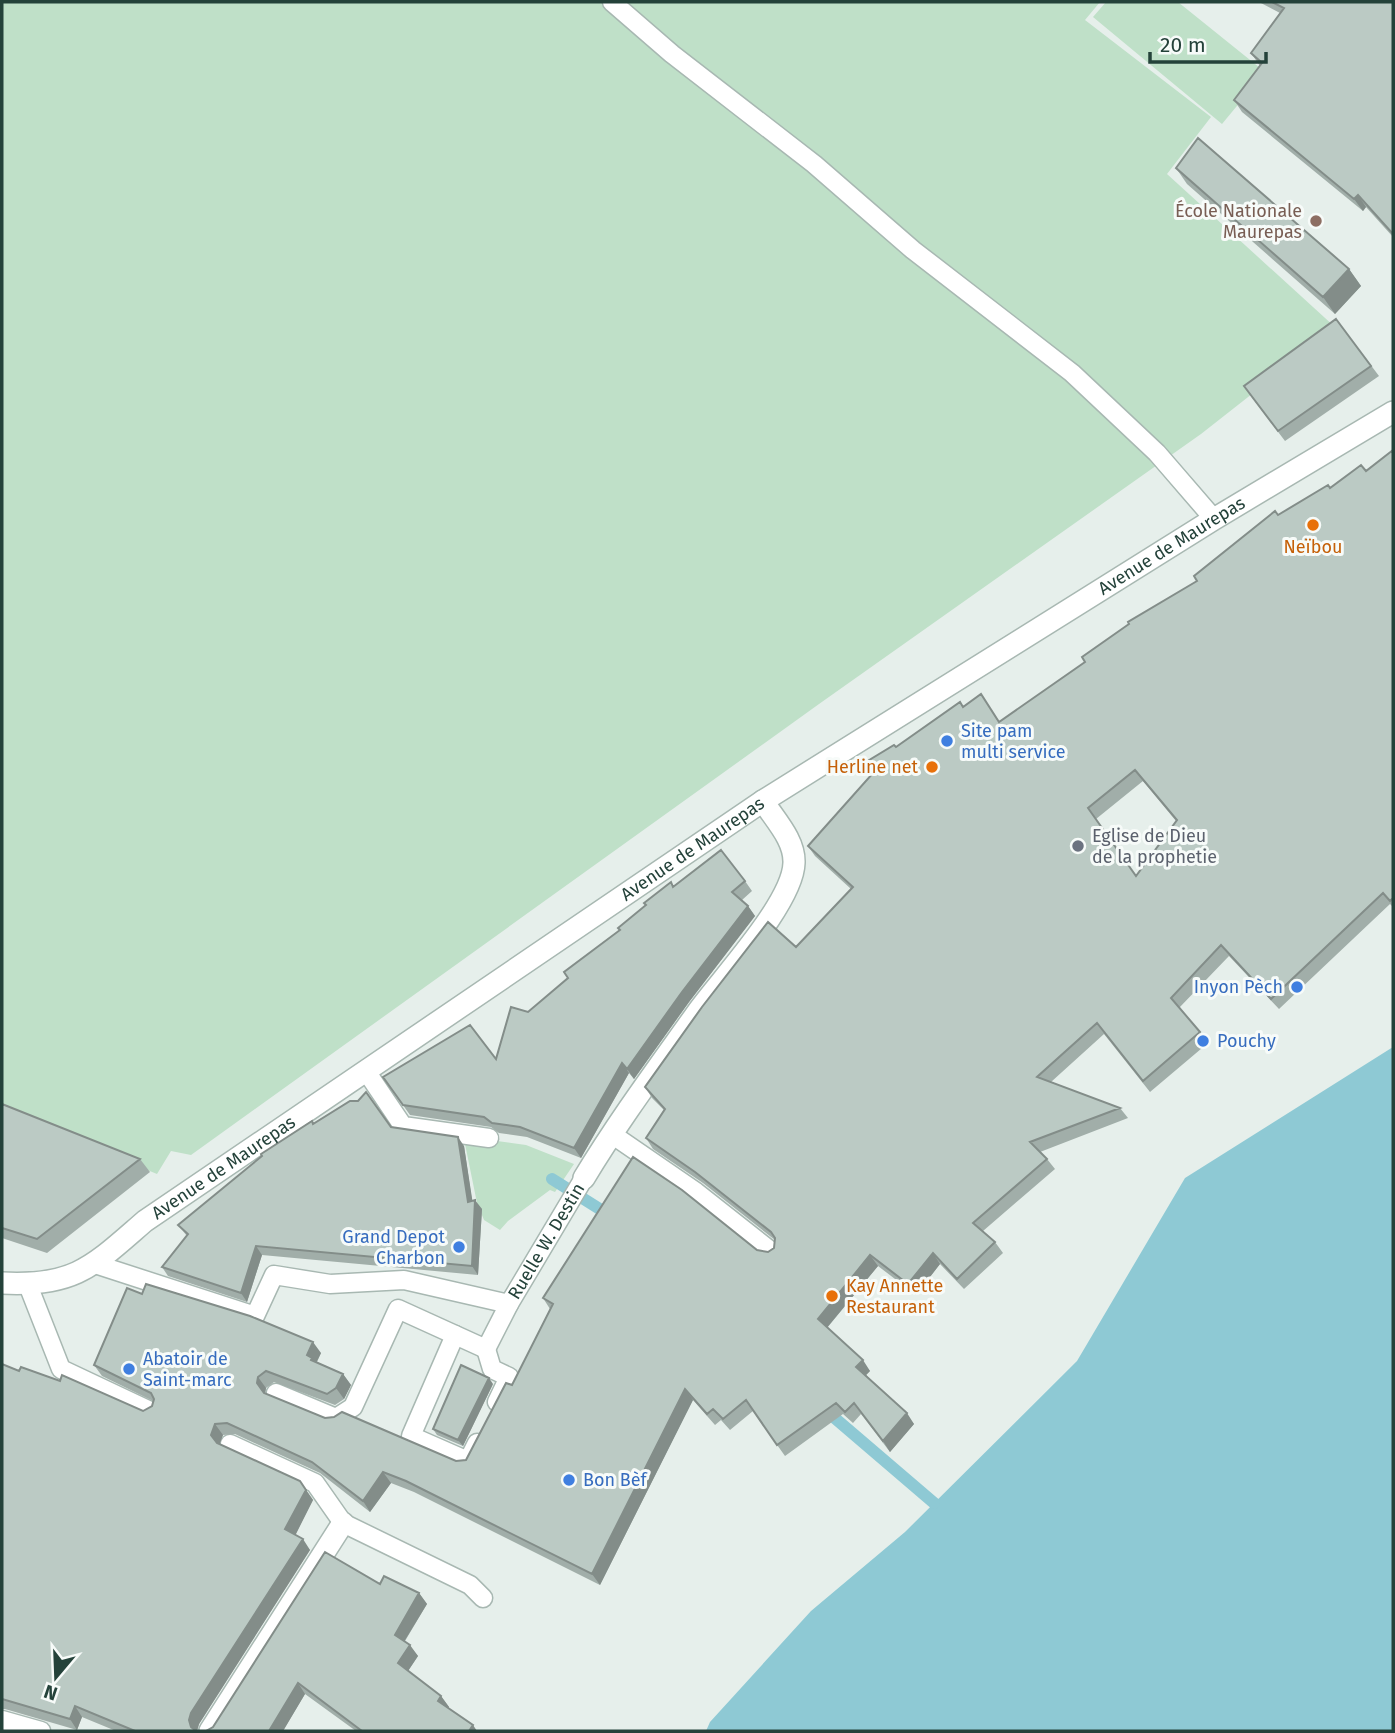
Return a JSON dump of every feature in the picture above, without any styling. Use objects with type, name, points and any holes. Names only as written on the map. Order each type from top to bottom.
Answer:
[{"type":"street","name":"Avenue de Maurepas","points":[[2,1283],[28,1285],[61,1280],[95,1265],[145,1221],[763,802],[1214,519],[1393,412]]},
{"type":"street","name":"Ruelle W. Destin","points":[[584,1178],[701,1008],[777,908],[790,884],[794,863],[792,845],[763,802]]},
{"type":"street","points":[[210,1731],[343,1523]]},
{"type":"lane","points":[[612,2],[672,54],[814,164],[914,250],[1072,373],[1157,453],[1214,519]]},
{"type":"lane","points":[[366,1071],[404,1126],[489,1138]]},
{"type":"lane","points":[[612,1135],[696,1192],[772,1252]]},
{"type":"lane","name":"Ruelle W. Destin","points":[[95,1265],[255,1316],[274,1275],[330,1284],[404,1280],[509,1304],[584,1178]]},
{"type":"lane","points":[[28,1285],[61,1369],[150,1411]]},
{"type":"lane","points":[[455,1335],[411,1436],[468,1461],[509,1377],[492,1369],[486,1349],[509,1304]]},
{"type":"lane","points":[[276,1393],[336,1418],[353,1408],[398,1309],[486,1349]]},
{"type":"lane","points":[[230,1444],[315,1482],[343,1523],[470,1585],[483,1598]]},
{"type":"lane","points":[[2,1720],[41,1731]]},
{"type":"green space","points":[[2,2],[1100,2],[1085,20],[1211,117],[1167,174],[1336,328],[1201,434],[819,704],[191,1155],[171,1151],[157,1174],[2,1110]]},
{"type":"green space","points":[[1106,2],[1178,2],[1265,72],[1222,124],[1093,17]]},
{"type":"green space","points":[[464,1139],[494,1145],[497,1141],[526,1145],[574,1164],[555,1192],[550,1190],[500,1230],[484,1220],[477,1203]]},
{"type":"water","points":[[1393,1047],[1393,1731],[706,1731],[710,1722],[811,1611],[905,1532],[1077,1361],[1185,1178]]},
{"type":"building","points":[[1272,2],[1393,2],[1393,234],[1358,195],[1354,199],[1234,100],[1262,63],[1251,53],[1284,8]]},
{"type":"building","points":[[1198,138],[1349,269],[1323,297],[1176,168]]},
{"type":"building","points":[[1336,319],[1371,366],[1278,431],[1244,386]]},
{"type":"building","points":[[1393,450],[1393,898],[1390,901],[1383,893],[1271,999],[1221,945],[1171,998],[1200,1032],[1143,1081],[1097,1023],[1037,1077],[1120,1108],[1030,1142],[1047,1159],[973,1223],[995,1242],[957,1279],[933,1253],[908,1284],[870,1255],[818,1319],[863,1360],[856,1367],[907,1413],[883,1441],[854,1403],[845,1412],[836,1403],[777,1445],[746,1400],[723,1419],[713,1409],[707,1414],[685,1389],[592,1574],[406,1481],[383,1472],[363,1501],[312,1462],[227,1423],[215,1424],[211,1435],[217,1443],[300,1481],[306,1490],[285,1529],[303,1539],[191,1713],[189,1720],[196,1731],[135,1731],[75,1706],[70,1719],[2,1699],[2,1364],[19,1371],[21,1367],[60,1381],[62,1375],[143,1411],[152,1406],[154,1399],[151,1393],[94,1365],[127,1288],[142,1294],[146,1284],[250,1316],[313,1342],[307,1355],[311,1360],[343,1374],[336,1388],[327,1394],[266,1371],[258,1377],[257,1383],[264,1393],[325,1418],[342,1412],[456,1461],[466,1460],[506,1383],[512,1385],[553,1304],[543,1298],[633,1157],[682,1190],[757,1250],[768,1252],[774,1248],[775,1238],[771,1232],[695,1172],[646,1138],[665,1109],[645,1087],[702,1007],[768,922],[796,947],[853,887],[808,846],[874,772],[866,762],[894,745],[896,747],[960,702],[963,707],[981,694],[999,722],[1085,662],[1082,657],[1129,624],[1128,622],[1197,581],[1194,576],[1275,511],[1278,515],[1328,485],[1330,488],[1361,465],[1366,471]],"holes":[[[1135,770],[1177,820],[1136,876],[1088,808]]]},
{"type":"building","points":[[721,850],[745,881],[732,892],[748,906],[627,1069],[622,1063],[574,1148],[520,1127],[492,1123],[484,1117],[403,1105],[383,1077],[470,1025],[496,1059],[511,1007],[528,1012],[568,978],[564,972],[620,930],[618,928],[646,905],[644,903],[671,882],[673,887]]},
{"type":"building","points":[[366,1092],[391,1127],[458,1137],[468,1202],[475,1200],[472,1266],[256,1246],[241,1293],[162,1267],[188,1234],[178,1225],[262,1156],[261,1154],[312,1121],[313,1124],[350,1101],[358,1101]]},
{"type":"building","points":[[2,1104],[140,1159],[37,1239],[2,1228]]},
{"type":"building","points":[[461,1365],[489,1378],[458,1440],[433,1429]]},
{"type":"building","points":[[325,1552],[380,1584],[384,1576],[419,1593],[395,1635],[410,1645],[398,1663],[441,1696],[438,1701],[473,1725],[469,1731],[362,1731],[298,1683],[269,1731],[206,1731],[213,1727]]},
{"type":"waterway","points":[[552,1179],[614,1218]]},
{"type":"waterway","points":[[823,1408],[934,1503]]},
{"type":"place","name":"École Nationale Maurepas","points":[[1316,221]]},
{"type":"place","name":"Neïbou","points":[[1313,525]]},
{"type":"place","name":"Site pam multi service","points":[[947,741]]},
{"type":"place","name":"Herline net","points":[[932,767]]},
{"type":"place","name":"Eglise de Dieu de la prophetie","points":[[1078,846]]},
{"type":"place","name":"Inyon Pèch","points":[[1297,987]]},
{"type":"place","name":"Pouchy","points":[[1203,1041]]},
{"type":"place","name":"Grand Depot Charbon","points":[[459,1247]]},
{"type":"place","name":"Kay Annette Restaurant","points":[[832,1296]]},
{"type":"place","name":"Abatoir de Saint-marc","points":[[129,1369]]},
{"type":"place","name":"Bon Bèf","points":[[569,1480]]}]
